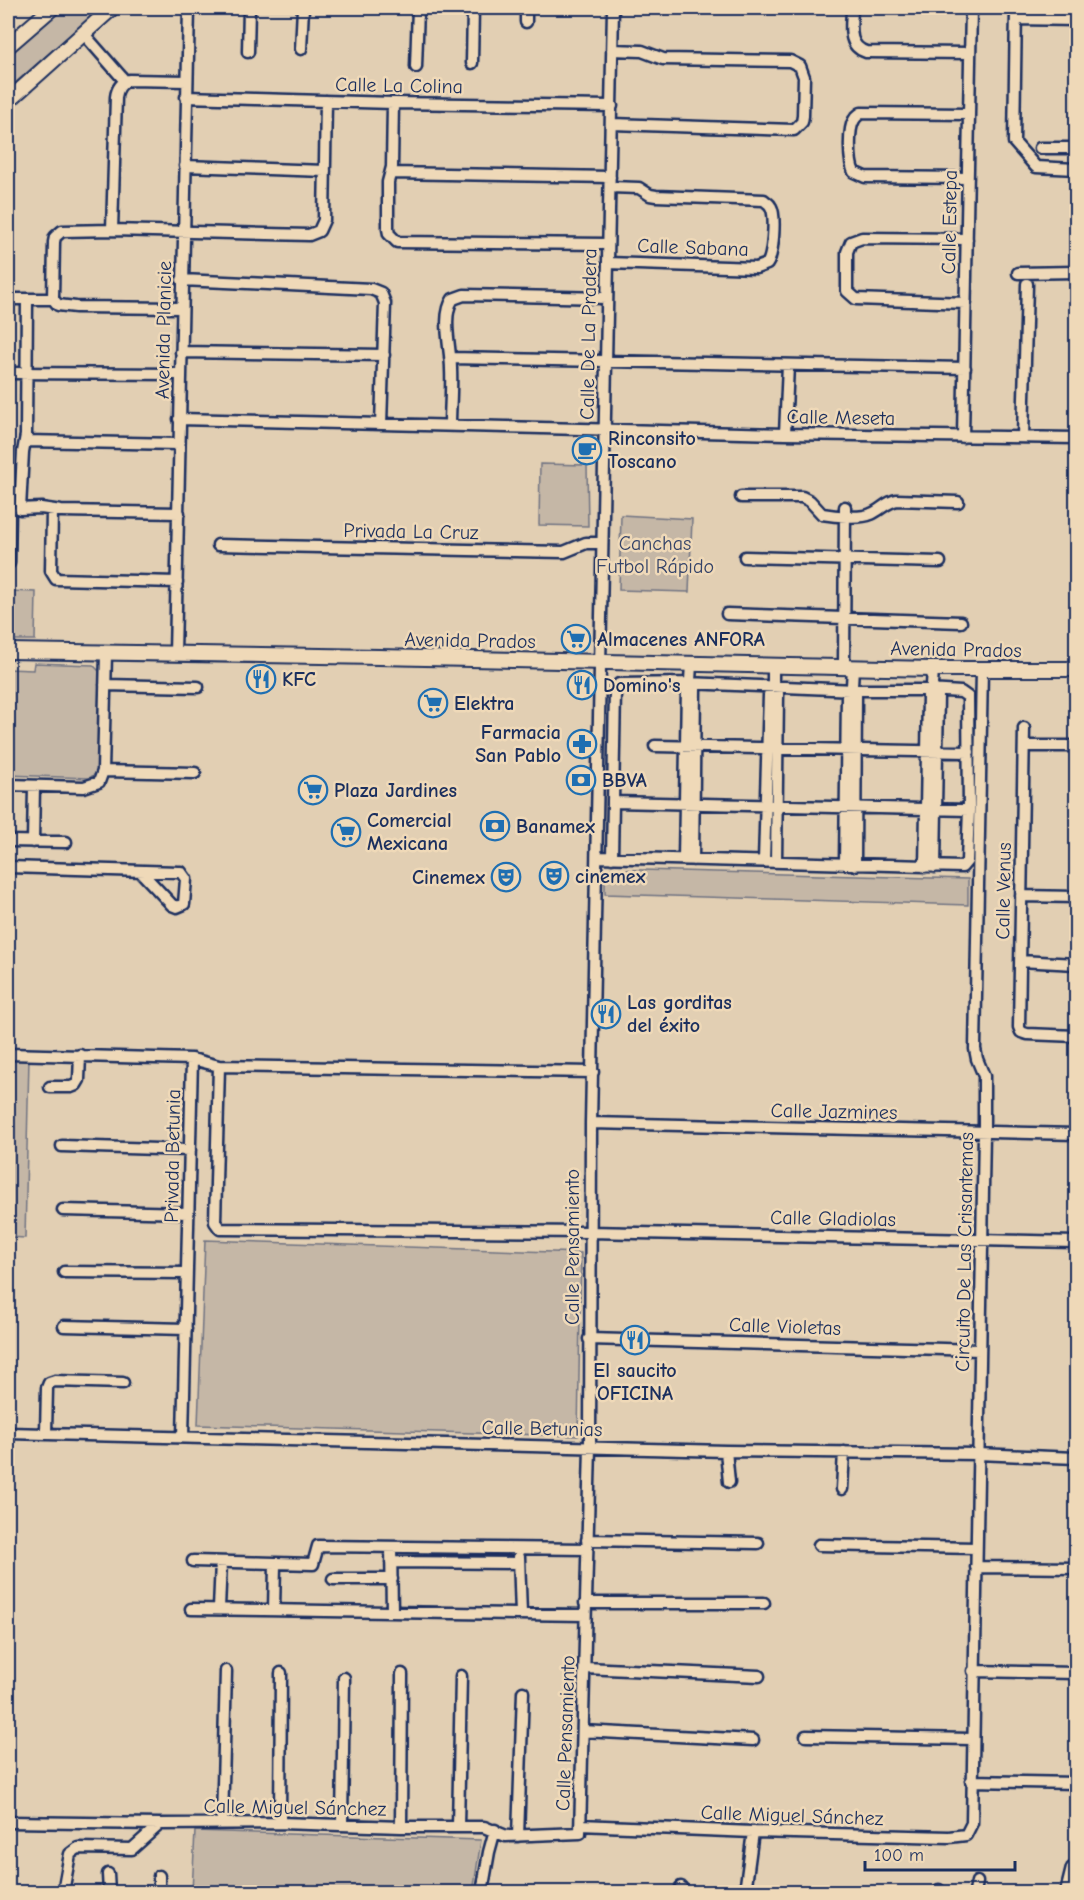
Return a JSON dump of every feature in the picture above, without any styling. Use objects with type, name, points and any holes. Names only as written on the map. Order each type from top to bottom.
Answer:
[{"type":"main road","points":[[8,46],[52,8]]},
{"type":"main road","points":[[8,101],[112,8]]},
{"type":"main road","name":"Avenida Prados","points":[[8,651],[933,669],[1077,669]]},
{"type":"street","name":"Avenida Planicie","points":[[175,654],[189,8]]},
{"type":"street","points":[[248,52],[249,8]]},
{"type":"street","points":[[301,49],[303,8]]},
{"type":"street","points":[[416,67],[418,8]]},
{"type":"street","points":[[472,63],[473,8]]},
{"type":"street","points":[[526,8],[526,22]]},
{"type":"street","name":"Calle De La Pradera","points":[[599,662],[613,8]]},
{"type":"street","points":[[852,8],[851,36],[860,50],[866,52],[970,53]]},
{"type":"street","name":"Calle Estepa","points":[[963,437],[971,8]]},
{"type":"street","points":[[1077,20],[1016,13],[1014,142],[1036,167],[1077,169]]},
{"type":"street","points":[[83,33],[125,81]]},
{"type":"street","points":[[612,50],[642,51],[663,59],[790,61],[800,66],[804,76],[803,116],[799,127],[788,131],[612,124]]},
{"type":"street","points":[[112,230],[118,89],[129,80],[187,81]]},
{"type":"street","name":"Calle La Colina","points":[[186,97],[612,106]]},
{"type":"street","points":[[181,308],[76,308],[58,305],[53,299],[54,242],[57,233],[66,230],[112,230],[309,235],[319,231],[324,220],[326,101]]},
{"type":"street","points":[[393,103],[391,173],[388,182],[388,229],[392,239],[403,244],[608,244]]},
{"type":"street","points":[[968,178],[865,177],[854,172],[850,161],[851,127],[856,116],[861,113],[969,114]]},
{"type":"street","points":[[1040,148],[1077,148]]},
{"type":"street","points":[[185,165],[325,171]]},
{"type":"street","points":[[391,173],[610,182]]},
{"type":"street","name":"Calle Sabana","points":[[608,263],[762,267],[771,259],[773,214],[769,203],[764,200],[656,196],[639,188],[610,182]]},
{"type":"street","points":[[966,303],[856,299],[847,291],[847,252],[851,242],[862,238],[967,239]]},
{"type":"street","points":[[1018,273],[1077,272]]},
{"type":"street","points":[[182,280],[371,289],[381,293],[385,303],[381,424]]},
{"type":"street","points":[[1023,437],[1027,284]]},
{"type":"street","points":[[450,426],[451,369],[448,309],[453,299],[464,295],[607,298]]},
{"type":"street","points":[[8,299],[53,299]]},
{"type":"street","points":[[9,563],[13,510],[25,441],[28,373],[27,299]]},
{"type":"street","points":[[181,352],[384,355]]},
{"type":"street","points":[[450,358],[965,368]]},
{"type":"street","points":[[785,434],[788,365]]},
{"type":"street","points":[[8,373],[180,374]]},
{"type":"street","name":"Calle Meseta","points":[[179,419],[785,434],[1077,438]]},
{"type":"street","points":[[25,441],[179,444]]},
{"type":"street","points":[[741,497],[802,497],[810,501],[822,514],[845,511],[870,515],[897,500],[958,502]]},
{"type":"street","points":[[13,510],[179,513]]},
{"type":"street","points":[[52,510],[51,571],[54,577],[60,580],[177,582]]},
{"type":"street","points":[[845,511],[844,617],[852,689],[850,865]]},
{"type":"street","name":"Privada La Cruz","points":[[218,545],[564,552],[579,545],[602,543]]},
{"type":"street","points":[[745,556],[940,562]]},
{"type":"street","points":[[727,614],[961,622]]},
{"type":"street","points":[[8,785],[92,786],[99,782],[103,771],[106,654]]},
{"type":"street","name":"Calle Pensamiento","points":[[580,1829],[590,1447],[589,1232],[599,662]]},
{"type":"street","points":[[689,860],[690,747],[695,688],[690,683],[691,664]]},
{"type":"street","points":[[773,666],[771,807],[776,862]]},
{"type":"street","points":[[930,867],[933,669]]},
{"type":"street","name":"Circuito De Las Crisantemas","points":[[966,1835],[972,1823],[984,1132],[984,1076],[976,1059],[975,1049],[982,669]]},
{"type":"street","points":[[597,857],[612,858],[689,860],[764,861],[960,868],[967,863],[968,697],[961,692],[932,689],[622,683],[615,688],[612,858]]},
{"type":"street","points":[[105,685],[198,687]]},
{"type":"street","name":"Calle Venus","points":[[1024,728],[1019,1027],[1021,1032],[1027,1034],[1077,1036]]},
{"type":"street","points":[[655,746],[969,752]]},
{"type":"street","points":[[1024,746],[1077,746]]},
{"type":"street","points":[[103,771],[195,773]]},
{"type":"street","points":[[33,842],[34,786]]},
{"type":"street","points":[[613,802],[969,810]]},
{"type":"street","points":[[764,861],[771,807]]},
{"type":"street","points":[[8,841],[66,842]]},
{"type":"street","points":[[8,867],[179,872],[184,874],[186,879],[184,904],[177,908],[172,905],[140,871]]},
{"type":"street","points":[[1021,896],[1077,897]]},
{"type":"street","points":[[1020,961],[1077,964]]},
{"type":"street","points":[[8,1054],[192,1059],[219,1066],[592,1072]]},
{"type":"street","points":[[50,1087],[76,1085],[79,1080],[80,1055]]},
{"type":"street","name":"Privada Betunia","points":[[183,1437],[192,1059]]},
{"type":"street","name":"Calle Gladiolas","points":[[219,1066],[215,1222],[220,1229],[589,1232],[1077,1242]]},
{"type":"street","name":"Calle Jazmines","points":[[591,1124],[1077,1134]]},
{"type":"street","points":[[62,1146],[190,1150]]},
{"type":"street","points":[[63,1210],[188,1213]]},
{"type":"street","points":[[64,1272],[187,1273]]},
{"type":"street","points":[[64,1326],[186,1329]]},
{"type":"street","name":"Calle Violetas","points":[[590,1339],[980,1350]]},
{"type":"street","points":[[46,1433],[47,1388],[50,1383],[55,1381],[123,1383]]},
{"type":"street","name":"Calle Betunias","points":[[8,1433],[1077,1458]]},
{"type":"street","points":[[726,1451],[729,1482]]},
{"type":"street","points":[[842,1489],[844,1452]]},
{"type":"street","points":[[193,1561],[274,1565],[313,1564],[318,1546],[519,1548],[587,1544],[758,1543]]},
{"type":"street","points":[[819,1545],[976,1548]]},
{"type":"street","points":[[391,1547],[392,1611]]},
{"type":"street","points":[[519,1548],[521,1614]]},
{"type":"street","points":[[219,1608],[221,1562]]},
{"type":"street","points":[[391,1562],[519,1563]]},
{"type":"street","points":[[274,1565],[274,1610]]},
{"type":"street","points":[[976,1567],[1077,1568]]},
{"type":"street","points":[[333,1579],[392,1579]]},
{"type":"street","points":[[585,1603],[764,1603]]},
{"type":"street","points":[[191,1609],[585,1615]]},
{"type":"street","points":[[585,1668],[759,1676]]},
{"type":"street","points":[[222,1823],[226,1671]]},
{"type":"street","points":[[974,1671],[1077,1673]]},
{"type":"street","points":[[280,1823],[281,1673]]},
{"type":"street","points":[[401,1827],[402,1674]]},
{"type":"street","points":[[458,1827],[461,1676]]},
{"type":"street","points":[[342,1825],[344,1678]]},
{"type":"street","points":[[518,1836],[523,1692]]},
{"type":"street","points":[[583,1731],[753,1740]]},
{"type":"street","points":[[806,1736],[972,1739]]},
{"type":"street","points":[[971,1780],[1077,1783]]},
{"type":"street","name":"Calle Miguel Sánchez","points":[[8,1822],[280,1823],[484,1827],[506,1836],[580,1829],[949,1837],[966,1835]]},
{"type":"street","points":[[63,1893],[70,1854],[78,1848],[132,1849],[160,1824]]},
{"type":"street","points":[[482,1893],[495,1830]]},
{"type":"street","points":[[745,1893],[753,1832]]},
{"type":"street","points":[[1066,1893],[1072,1868]]},
{"type":"street","points":[[108,1874],[108,1893]]},
{"type":"street","points":[[159,1876],[159,1893]]},
{"type":"green space","points":[[62,8],[101,8],[8,89],[8,52]]},
{"type":"green space","points":[[540,464],[587,465],[588,526],[539,525]]},
{"type":"green space","name":"Canchas Futbol Rápido","points":[[621,515],[692,519],[689,592],[619,590]]},
{"type":"green space","points":[[8,591],[36,592],[35,640],[8,640]]},
{"type":"green space","points":[[34,663],[93,665],[100,672],[98,772],[89,778],[8,775],[8,669],[33,670]]},
{"type":"green space","points":[[605,869],[968,879],[968,905],[605,894]]},
{"type":"green space","points":[[8,1058],[29,1058],[25,1238],[8,1237]]},
{"type":"green space","points":[[205,1240],[581,1253],[578,1436],[198,1425]]},
{"type":"green space","points":[[195,1831],[481,1840],[473,1892],[192,1892]]},
{"type":"place","name":"Rinconsito Toscano","points":[[587,450]]},
{"type":"place","name":"Almacenes ANFORA","points":[[576,639]]},
{"type":"place","name":"KFC","points":[[261,679]]},
{"type":"place","name":"Domino's","points":[[582,685]]},
{"type":"place","name":"Elektra","points":[[433,703]]},
{"type":"place","name":"Farmacia San Pablo","points":[[582,744]]},
{"type":"place","name":"BBVA","points":[[581,780]]},
{"type":"place","name":"Plaza Jardines","points":[[313,790]]},
{"type":"place","name":"Banamex","points":[[495,826]]},
{"type":"place","name":"Comercial Mexicana","points":[[346,832]]},
{"type":"place","name":"cinemex","points":[[554,876]]},
{"type":"place","name":"Cinemex","points":[[506,877]]},
{"type":"place","name":"Las gorditas del éxito","points":[[606,1014]]},
{"type":"place","name":"El saucito OFICINA","points":[[635,1340]]}]
